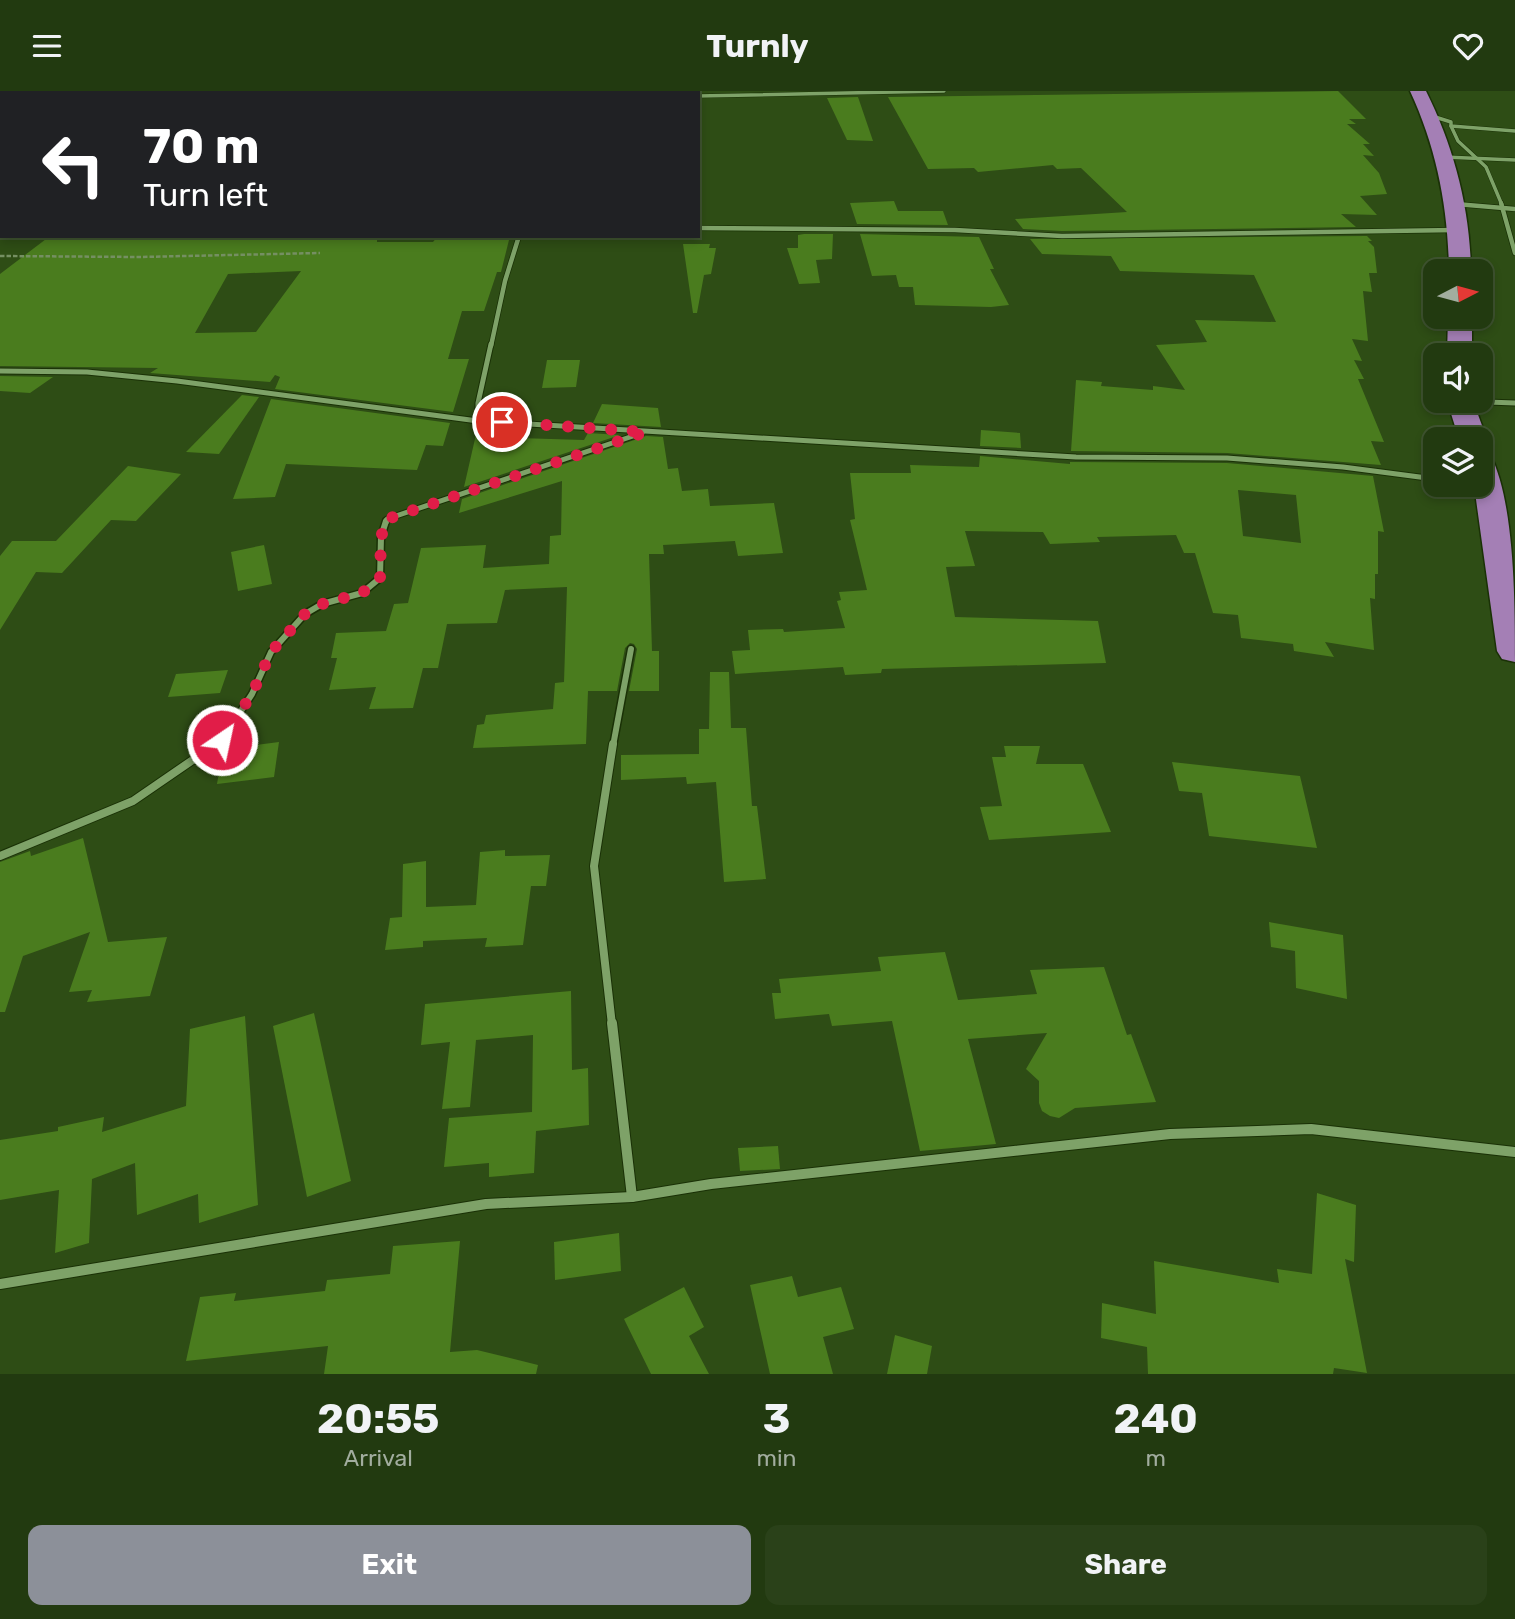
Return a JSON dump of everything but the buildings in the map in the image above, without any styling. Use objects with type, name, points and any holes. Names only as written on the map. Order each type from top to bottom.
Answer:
[{"type":"highway","points":[[1418,91],[1432,117],[1455,204],[1460,230],[1460,259]]},
{"type":"highway","points":[[1487,497],[1515,651]]},
{"type":"street","points":[[700,96],[944,91]]},
{"type":"street","points":[[1432,117],[1451,122],[1458,140],[1481,160],[1503,208],[1515,253]]},
{"type":"street","points":[[1451,126],[1515,131]]},
{"type":"street","points":[[1443,157],[1515,160]]},
{"type":"street","points":[[1455,204],[1515,209]]},
{"type":"street","points":[[700,228],[955,230],[1062,236],[1460,230]]},
{"type":"street","points":[[478,421],[478,403],[505,281],[518,238]]},
{"type":"street","points":[[0,371],[87,372],[177,381],[478,421],[1076,457],[1227,458],[1343,467],[1423,477]]},
{"type":"street","points":[[1493,402],[1515,403]]},
{"type":"street","points":[[0,856],[133,801],[222,740],[252,694],[271,652],[305,614],[322,604],[362,593],[380,578],[381,537],[387,519],[646,432]]},
{"type":"street","points":[[631,649],[606,780],[594,866],[632,1197]]},
{"type":"street","points":[[0,1285],[486,1204],[632,1197],[711,1184],[1170,1134],[1311,1129],[1515,1152]]},
{"type":"path","points":[[0,256],[140,257],[320,253]]},
{"type":"route","points":[[222,740],[252,694],[271,652],[305,614],[322,604],[362,593],[380,578],[381,537],[387,519],[646,432],[502,422]]}]
